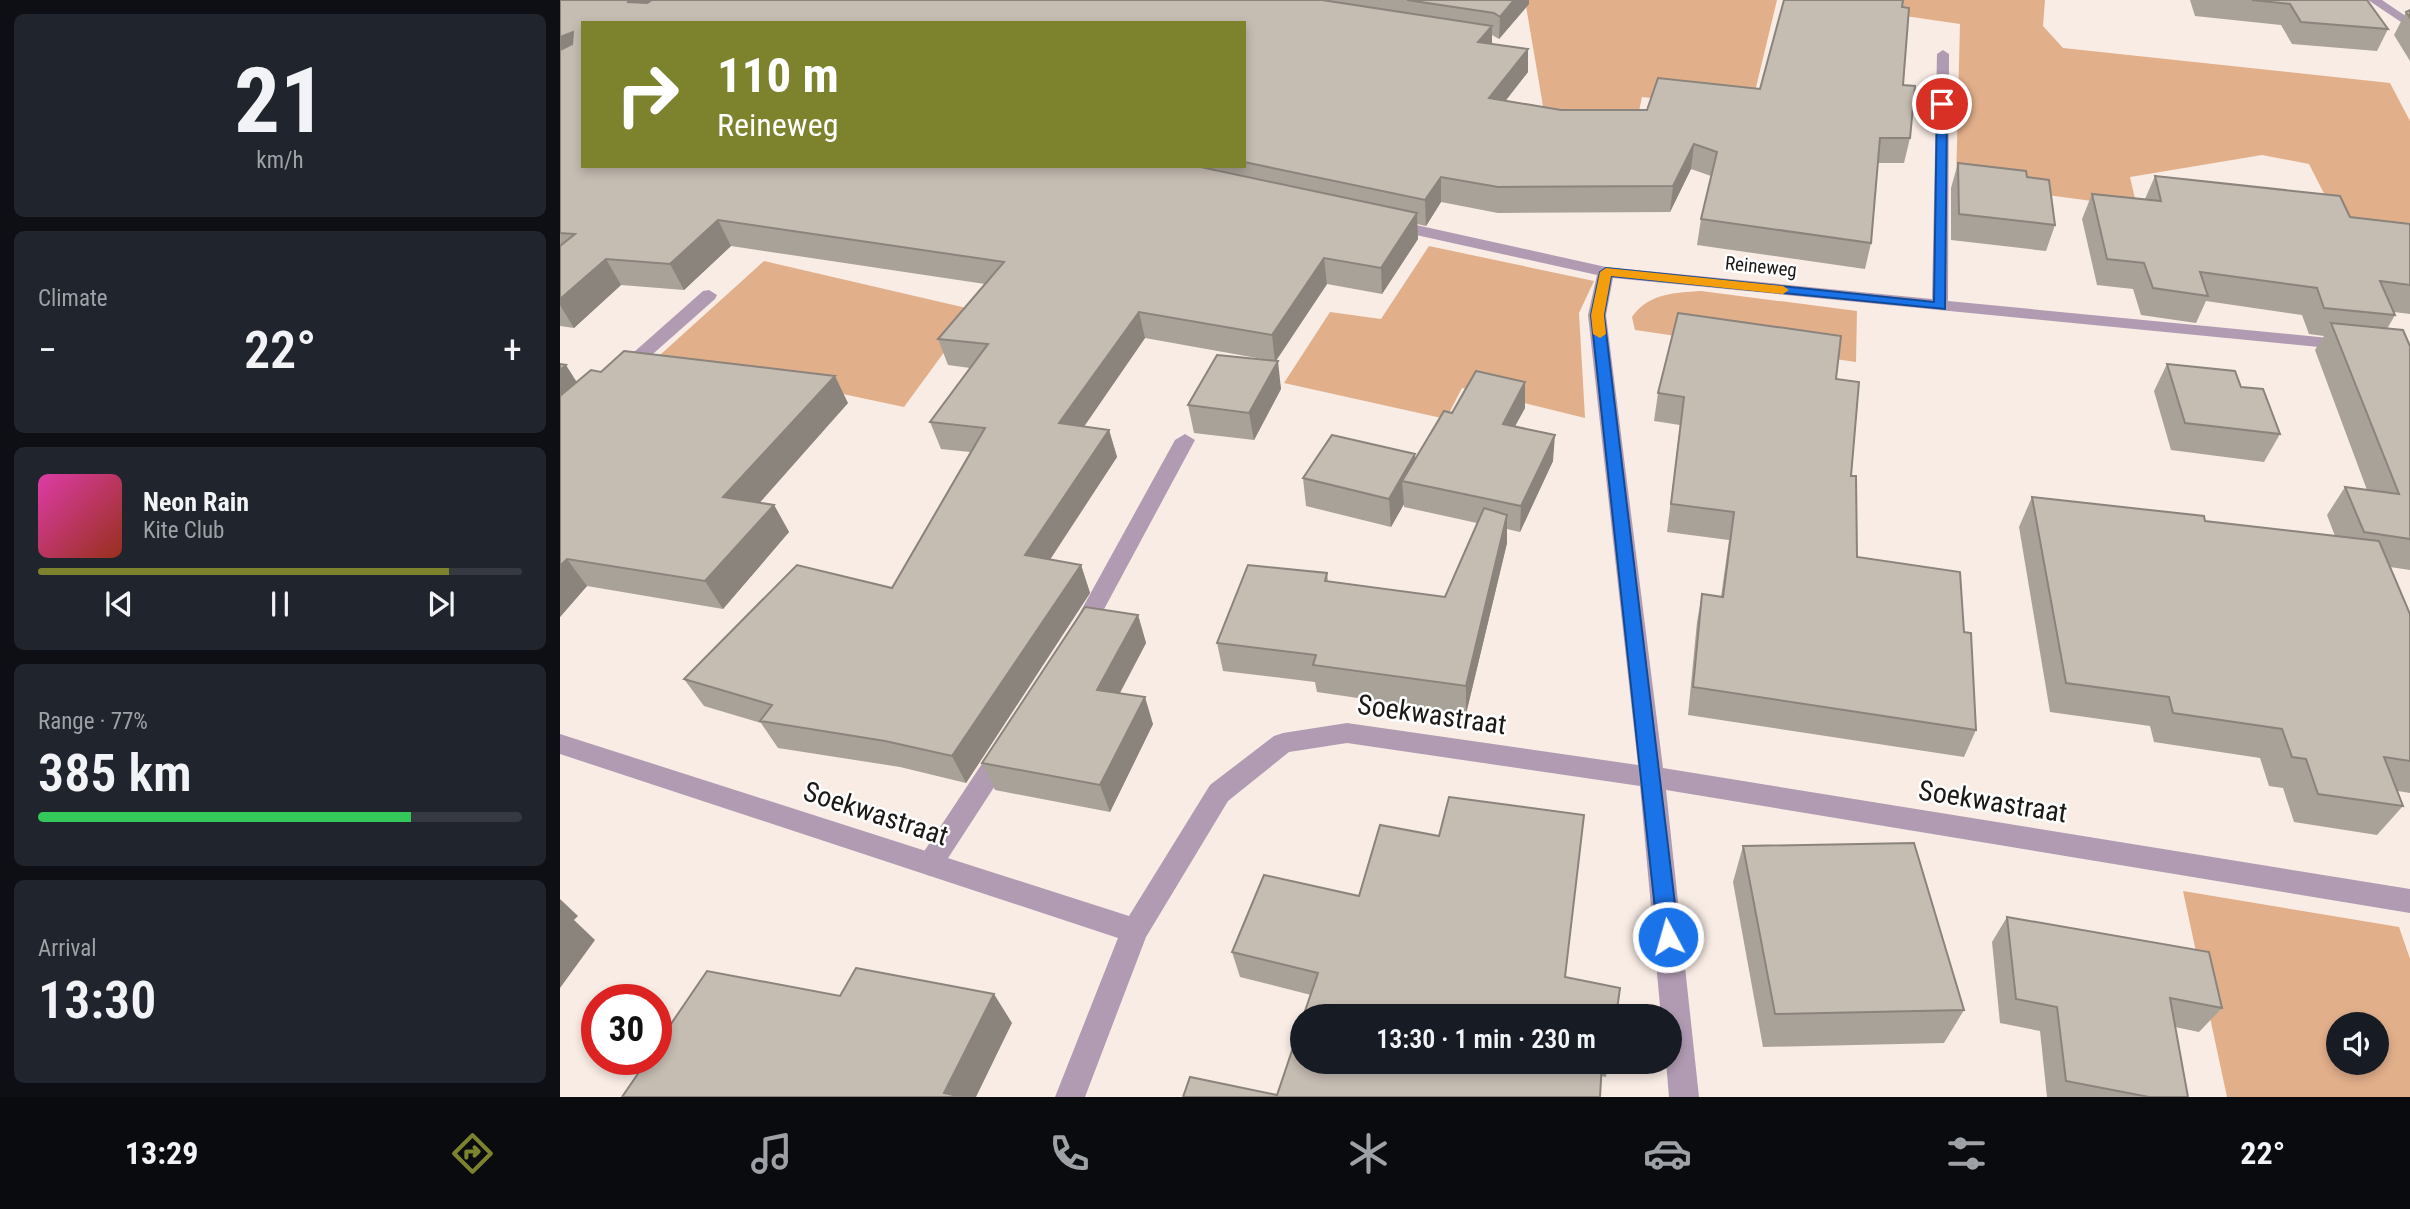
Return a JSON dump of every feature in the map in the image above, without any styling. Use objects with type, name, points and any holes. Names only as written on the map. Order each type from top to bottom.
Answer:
[{"type":"street","points":[[2374,0],[2410,24]]},
{"type":"street","points":[[1940,306],[1943,54]]},
{"type":"street","name":"Reineweg","points":[[1374,221],[1606,272],[2363,346]]},
{"type":"street","points":[[1606,272],[1597,315],[1652,777],[1684,1097]]},
{"type":"street","points":[[610,383],[709,295]]},
{"type":"street","points":[[1069,650],[1091,616],[1185,440]]},
{"type":"street","points":[[930,864],[1018,729]]},
{"type":"street","name":"Soekwastraat","points":[[560,744],[1135,931],[1219,793],[1283,743],[1347,733],[1652,777],[2410,901]]},
{"type":"street","points":[[1070,1097],[1135,931]]},
{"type":"shaded area","points":[[1525,0],[1777,0],[1751,108],[1642,97],[1636,125],[1544,112]]},
{"type":"shaded area","points":[[1795,0],[2045,0],[2043,26],[2063,48],[2390,83],[2410,121],[2410,240],[2343,231],[2309,164],[2262,155],[2130,177],[2137,207],[1956,183],[1960,24]]},
{"type":"shaded area","points":[[1429,246],[1594,281],[1579,313],[1585,418],[1462,388],[1446,419],[1284,383],[1330,312],[1381,319]]},
{"type":"shaded area","points":[[764,261],[975,310],[904,407],[660,355]]},
{"type":"shaded area","points":[[1701,291],[1857,311],[1856,362],[1635,330],[1632,317],[1646,303],[1663,296]]},
{"type":"shaded area","points":[[2183,891],[2399,927],[2410,959],[2410,1097],[2227,1097]]},
{"type":"building","points":[[560,0],[629,0],[628,2],[647,3],[652,0],[1322,0],[1492,26],[1478,42],[1528,49],[1489,98],[1561,110],[1647,110],[1658,78],[1760,89],[1784,0],[1903,0],[1902,7],[1909,8],[1903,85],[1915,86],[1910,138],[1880,138],[1871,243],[1701,219],[1717,152],[1694,144],[1673,186],[1498,187],[1441,177],[1425,200],[1246,162],[1246,21],[581,21],[581,168],[1205,168],[1417,213],[1381,268],[1324,258],[1272,335],[1139,312],[1059,423],[1109,430],[1025,555],[1081,565],[952,756],[885,741],[760,721],[772,705],[684,679],[797,565],[892,588],[985,428],[930,422],[988,344],[938,339],[1004,262],[718,220],[670,264],[606,259],[560,299],[560,246],[575,234],[560,233],[560,50],[572,44],[573,32],[560,37]]},
{"type":"building","points":[[1407,0],[1514,0],[1500,17],[1494,13]]},
{"type":"building","points":[[2252,0],[2367,0],[2388,29],[2301,22],[2290,4]]},
{"type":"building","points":[[1958,163],[2026,171],[2027,177],[2049,180],[2055,225],[1959,214]]},
{"type":"building","points":[[2155,176],[2340,196],[2350,217],[2410,224],[2410,285],[2380,281],[2395,315],[2324,308],[2317,288],[2200,272],[2208,296],[2153,288],[2144,263],[2107,259],[2092,194],[2161,201]]},
{"type":"building","points":[[1678,313],[1841,336],[1836,379],[1859,382],[1851,476],[1856,476],[1857,557],[1960,572],[1964,632],[1971,633],[1976,730],[1693,687],[1702,594],[1723,597],[1734,512],[1671,504],[1684,397],[1658,393]]},
{"type":"building","points":[[2331,323],[2403,330],[2410,346],[2410,539],[2364,532],[2345,487],[2399,494]]},
{"type":"building","points":[[624,351],[835,376],[723,497],[774,505],[705,581],[567,559],[560,566],[560,396],[591,370],[601,372]]},
{"type":"building","points":[[1217,355],[1278,361],[1249,413],[1188,405]]},
{"type":"building","points":[[2167,364],[2235,371],[2241,387],[2263,389],[2280,434],[2185,423]]},
{"type":"building","points":[[1476,371],[1525,382],[1503,424],[1555,435],[1521,506],[1402,481],[1444,411],[1452,413]]},
{"type":"building","points":[[1332,435],[1415,454],[1389,499],[1303,478]]},
{"type":"building","points":[[2032,497],[2204,516],[2205,521],[2379,541],[2410,614],[2410,761],[2384,757],[2403,806],[2318,794],[2306,759],[2292,757],[2282,729],[2173,713],[2169,697],[2066,683]]},
{"type":"building","points":[[1484,508],[1507,515],[1466,686],[1313,665],[1316,655],[1217,643],[1248,565],[1327,573],[1325,581],[1445,597]]},
{"type":"building","points":[[1085,607],[1138,615],[1097,690],[1145,697],[1100,785],[982,763]]},
{"type":"building","points":[[1449,797],[1584,815],[1565,977],[1620,988],[1618,1004],[1307,1004],[1318,973],[1232,952],[1264,875],[1359,896],[1380,825],[1439,836]]},
{"type":"building","points":[[1914,843],[1964,1010],[1775,1014],[1743,846]]},
{"type":"building","points":[[2007,917],[2209,952],[2222,1008],[2170,998],[2188,1097],[2149,1097],[2066,1081],[2057,1007],[2016,999]]},
{"type":"building","points":[[856,968],[994,994],[944,1093],[963,1097],[622,1097],[637,1075],[672,1075],[672,1022],[707,971],[840,996]]},
{"type":"building","points":[[1290,1057],[1290,1074],[1601,1074],[1600,1097],[1183,1097],[1190,1077],[1277,1095]]},
{"type":"slow traffic","points":[[1600,334],[1597,315],[1606,272],[1783,290]]},
{"type":"route","points":[[1668,937],[1652,777],[1597,315],[1606,272],[1940,306],[1942,104]]}]
